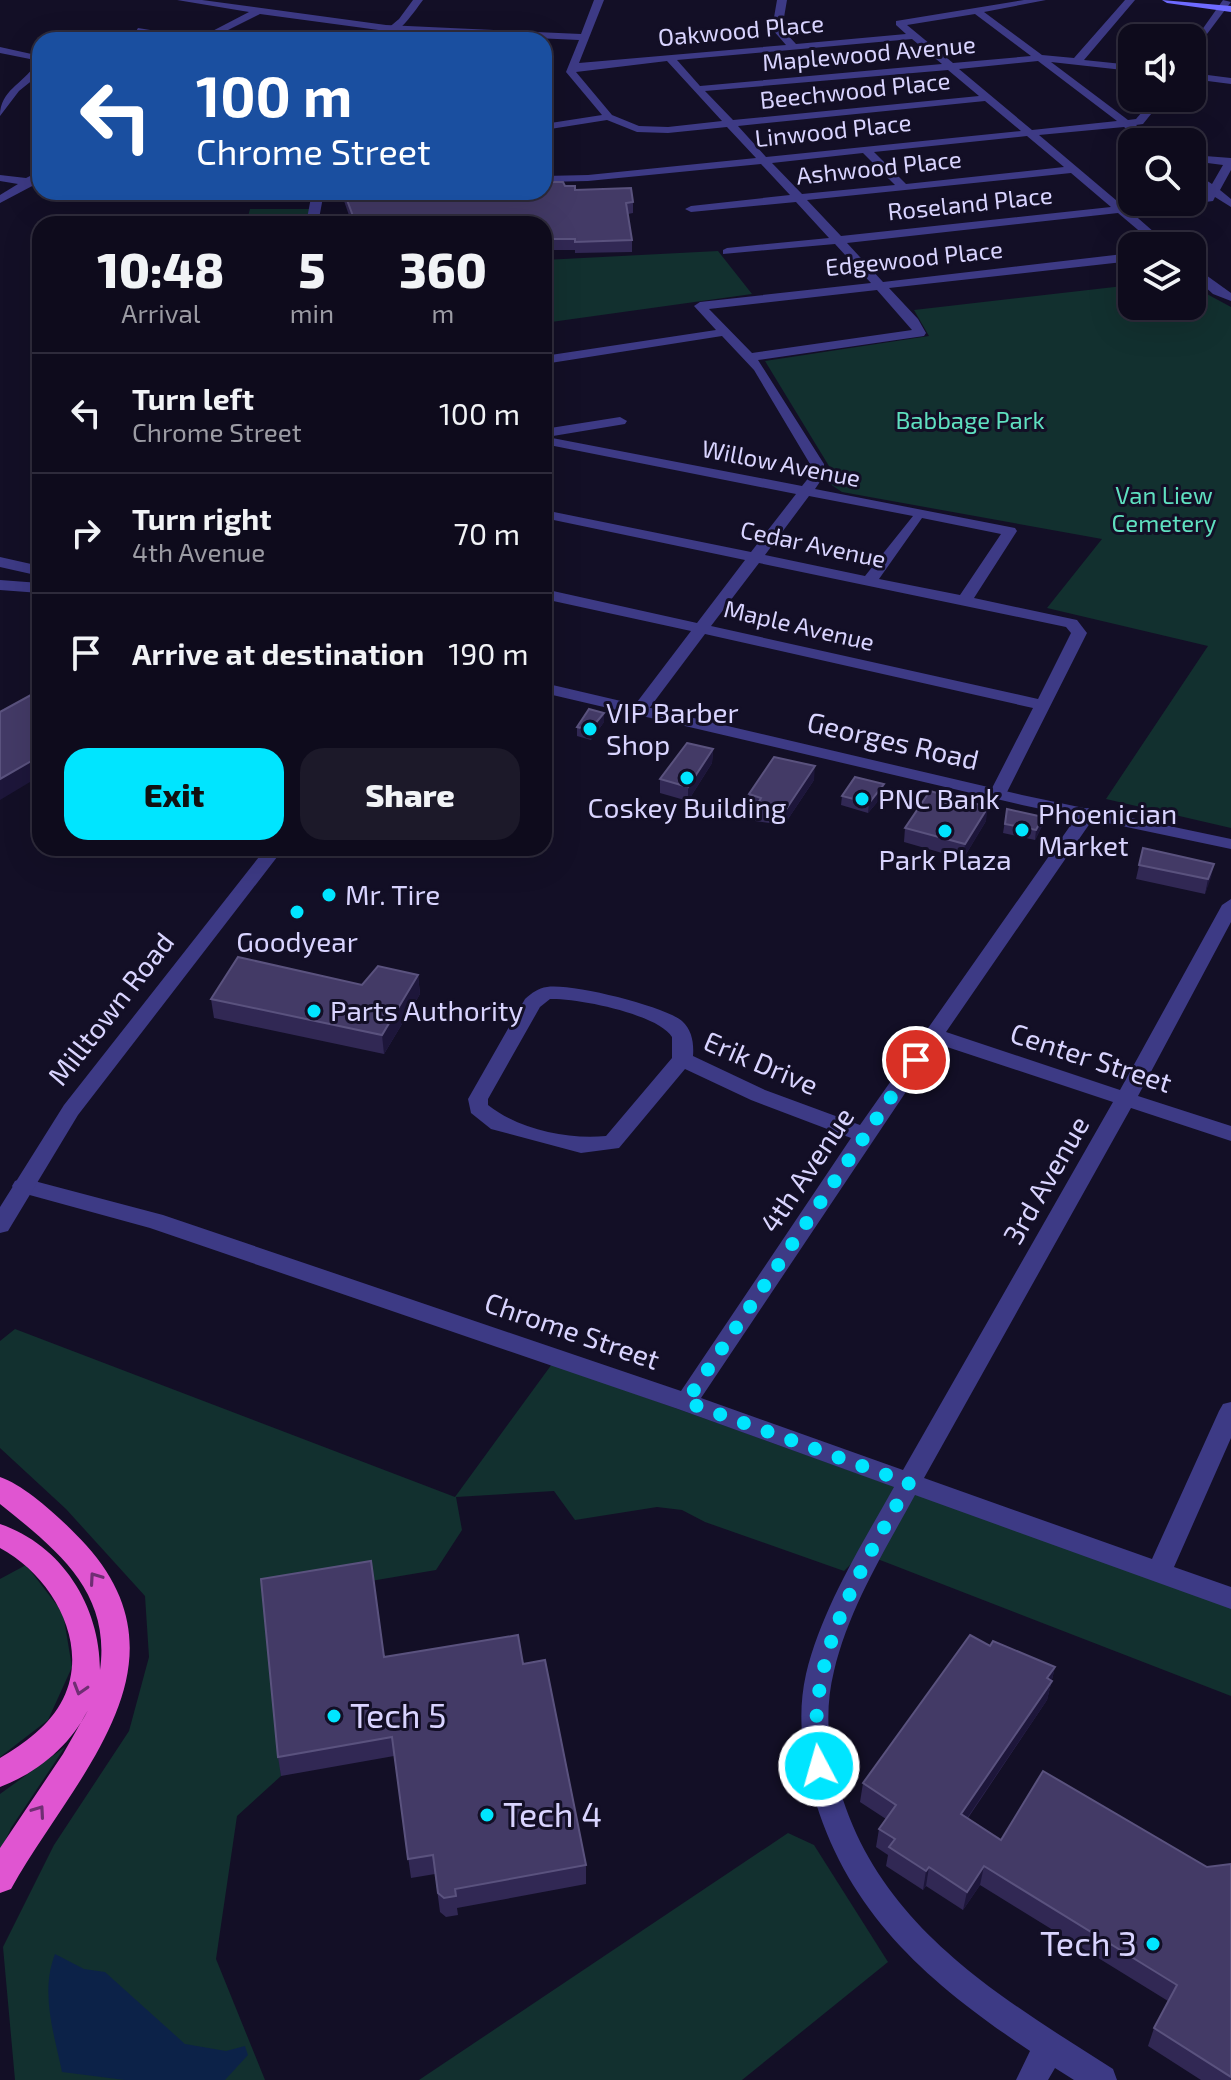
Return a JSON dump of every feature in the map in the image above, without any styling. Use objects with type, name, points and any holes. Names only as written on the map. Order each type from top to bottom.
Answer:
[{"type":"highway","points":[[0,1488],[70,1547],[95,1576],[104,1590],[115,1623],[119,1658],[117,1676],[104,1715],[23,1834],[0,1878]]},
{"type":"highway","points":[[0,1535],[39,1559],[66,1590],[82,1631],[85,1654],[79,1697],[68,1717],[41,1748],[0,1773]]},
{"type":"main road","points":[[1167,0],[1227,6]]},
{"type":"street","points":[[182,0],[429,32]]},
{"type":"street","points":[[216,32],[273,5],[276,0]]},
{"type":"street","points":[[389,32],[418,0]]},
{"type":"street","points":[[552,126],[600,121],[608,117],[606,110],[579,86],[571,72],[599,0]]},
{"type":"street","points":[[782,0],[777,29],[794,47]]},
{"type":"street","points":[[962,0],[963,11]]},
{"type":"street","points":[[1041,0],[899,22],[947,67],[1118,208]]},
{"type":"street","points":[[1078,60],[1130,0]]},
{"type":"street","points":[[1206,33],[1227,6]]},
{"type":"street","points":[[981,9],[1133,128]]},
{"type":"street","points":[[138,31],[145,32]]},
{"type":"street","name":"Oakwood Place","points":[[573,67],[912,36]]},
{"type":"street","points":[[552,37],[585,37]]},
{"type":"street","points":[[0,50],[32,58]]},
{"type":"street","points":[[669,58],[920,333],[751,357]]},
{"type":"street","name":"Maplewood Avenue","points":[[697,89],[1044,58],[1118,66]]},
{"type":"street","points":[[0,113],[15,89],[32,76]]},
{"type":"street","points":[[1206,78],[1231,81]]},
{"type":"street","points":[[0,88],[15,89]]},
{"type":"street","name":"Beechwood Place","points":[[608,117],[622,125],[652,130],[985,98]]},
{"type":"street","points":[[1126,123],[1142,120],[1148,112]]},
{"type":"street","name":"Linwood Place","points":[[552,179],[588,178],[1126,123]]},
{"type":"street","points":[[865,149],[903,187]]},
{"type":"street","points":[[1206,159],[1230,162],[1215,192]]},
{"type":"street","name":"Ashwood Place","points":[[691,209],[1071,170]]},
{"type":"street","points":[[0,178],[32,182]]},
{"type":"street","points":[[0,200],[32,183]]},
{"type":"street","points":[[1206,185],[1231,204]]},
{"type":"street","name":"Roseland Place","points":[[1206,199],[1215,192]]},
{"type":"street","name":"Roseland Place","points":[[727,252],[1118,210]]},
{"type":"street","points":[[1127,216],[1147,232]]},
{"type":"street","name":"Edgewood Place","points":[[726,332],[700,306],[1118,259]]},
{"type":"street","points":[[1206,281],[1231,297]]},
{"type":"street","points":[[552,359],[726,332],[751,357],[817,464],[817,476],[806,493],[639,710]]},
{"type":"street","points":[[552,432],[620,421]]},
{"type":"street","name":"Willow Avenue","points":[[552,442],[1010,531],[964,601]]},
{"type":"street","name":"Cedar Avenue","points":[[552,516],[1071,623],[1079,633],[1043,705]]},
{"type":"street","points":[[869,581],[916,520]]},
{"type":"street","points":[[0,562],[32,569]]},
{"type":"street","points":[[0,585],[32,587]]},
{"type":"street","name":"Maple Avenue","points":[[552,596],[1043,705]]},
{"type":"street","name":"Georges Road","points":[[552,690],[998,794],[1231,844]]},
{"type":"street","points":[[998,794],[1043,705]]},
{"type":"street","name":"4th Avenue","points":[[686,1402],[864,1135],[1088,813]]},
{"type":"street","name":"Milltown Road","points":[[2,1224],[71,1110],[269,856]]},
{"type":"street","name":"3rd Avenue","points":[[1102,2080],[940,1969],[901,1931],[880,1905],[852,1859],[824,1789],[815,1727],[822,1664],[850,1594],[909,1483],[1126,1100],[1231,905]]},
{"type":"street","name":"Erik Drive","points":[[548,993],[626,1007],[661,1017],[677,1027],[685,1043],[682,1059],[612,1143],[598,1147],[581,1146],[498,1124],[478,1108],[478,1099],[532,1003],[537,997],[548,993]]},
{"type":"street","name":"Center Street","points":[[933,1035],[1231,1134]]},
{"type":"street","name":"Erik Drive","points":[[682,1059],[758,1095],[864,1135]]},
{"type":"street","name":"Chrome Street","points":[[23,1186],[155,1221],[686,1402],[1231,1598]]},
{"type":"street","points":[[1159,1572],[1231,1411]]},
{"type":"street","points":[[1031,2080],[1050,2047]]},
{"type":"green space","points":[[250,209],[315,209],[314,216],[248,216]]},
{"type":"green space","points":[[718,251],[752,294],[552,322],[552,260]]},
{"type":"green space","points":[[1118,287],[1118,320],[1206,320],[1206,294],[1231,307],[1231,828],[1106,799],[1208,646],[1047,608],[1102,539],[842,492],[830,484],[832,471],[765,361],[929,336],[914,310]]},
{"type":"green space","points":[[15,1329],[455,1497],[552,1364],[1231,1607],[1231,1696],[862,1553],[844,1571],[705,1522],[682,1510],[657,1507],[575,1520],[554,1491],[456,1497],[462,1530],[436,1570],[264,1599],[281,1776],[237,1816],[216,1959],[265,2080],[15,2080],[3,1947],[54,1845],[129,1731],[149,1657],[145,1596],[66,1509],[0,1448],[0,1341]]},
{"type":"green space","points":[[26,1565],[63,1613],[72,1667],[48,1720],[0,1757],[0,1579]]},
{"type":"green space","points":[[65,1747],[11,1828],[0,1852],[0,1794]]},
{"type":"green space","points":[[788,1833],[814,1845],[888,1962],[742,2080],[419,2080]]},
{"type":"water","points":[[55,1954],[84,1969],[105,1972],[185,2044],[226,2051],[245,2046],[248,2055],[225,2080],[125,2080],[62,2072],[49,1998]]},
{"type":"building","points":[[552,182],[575,186],[575,190],[631,188],[633,202],[626,203],[632,240],[575,242],[575,239],[552,239],[552,216],[353,216],[347,200],[552,200]]},
{"type":"building","points":[[32,694],[32,761],[0,779],[0,712]]},
{"type":"building","points":[[589,709],[604,713],[590,730],[577,727]]},
{"type":"building","points":[[687,743],[713,749],[688,787],[660,779]]},
{"type":"building","points":[[774,757],[815,766],[785,811],[756,807],[761,798],[749,794]]},
{"type":"building","points":[[855,777],[884,784],[869,803],[842,796]]},
{"type":"building","points":[[930,791],[988,807],[965,844],[905,828]]},
{"type":"building","points":[[1007,809],[1043,817],[1036,830],[1005,824]]},
{"type":"building","points":[[1143,848],[1214,864],[1208,879],[1139,865]]},
{"type":"building","points":[[238,957],[362,985],[378,966],[418,975],[382,1035],[211,999]]},
{"type":"building","points":[[371,1561],[384,1657],[518,1635],[523,1664],[545,1660],[586,1865],[455,1889],[456,1896],[444,1898],[438,1893],[433,1855],[408,1859],[392,1737],[278,1757],[261,1579]]},
{"type":"building","points":[[970,1635],[990,1646],[993,1641],[1055,1667],[1047,1678],[1052,1681],[961,1814],[1001,1840],[1043,1771],[1207,1867],[1231,1864],[1231,2077],[1154,2028],[1177,1985],[984,1866],[967,1892],[929,1867],[926,1871],[889,1847],[895,1839],[879,1829],[896,1805],[863,1783]]},
{"type":"place","name":"VIP Barber Shop","points":[[590,729]]},
{"type":"place","name":"Coskey Building","points":[[687,778]]},
{"type":"place","name":"PNC Bank","points":[[862,799]]},
{"type":"place","name":"Phoenician Market","points":[[1022,830]]},
{"type":"place","name":"Park Plaza","points":[[945,831]]},
{"type":"place","name":"Mr. Tire","points":[[329,895]]},
{"type":"place","name":"Goodyear","points":[[297,912]]},
{"type":"place","name":"Parts Authority","points":[[314,1011]]},
{"type":"place","name":"Tech 5","points":[[334,1716]]},
{"type":"place","name":"Tech 4","points":[[487,1815]]},
{"type":"place","name":"Tech 3","points":[[1153,1944]]},
{"type":"route","points":[[819,1766],[815,1707],[822,1664],[850,1594],[909,1483],[686,1402],[916,1060]]},
{"type":"park label","name":"Babbage Park","points":[[970,421]]},
{"type":"park label","name":"Van Liew Cemetery","points":[[1164,510]]}]
